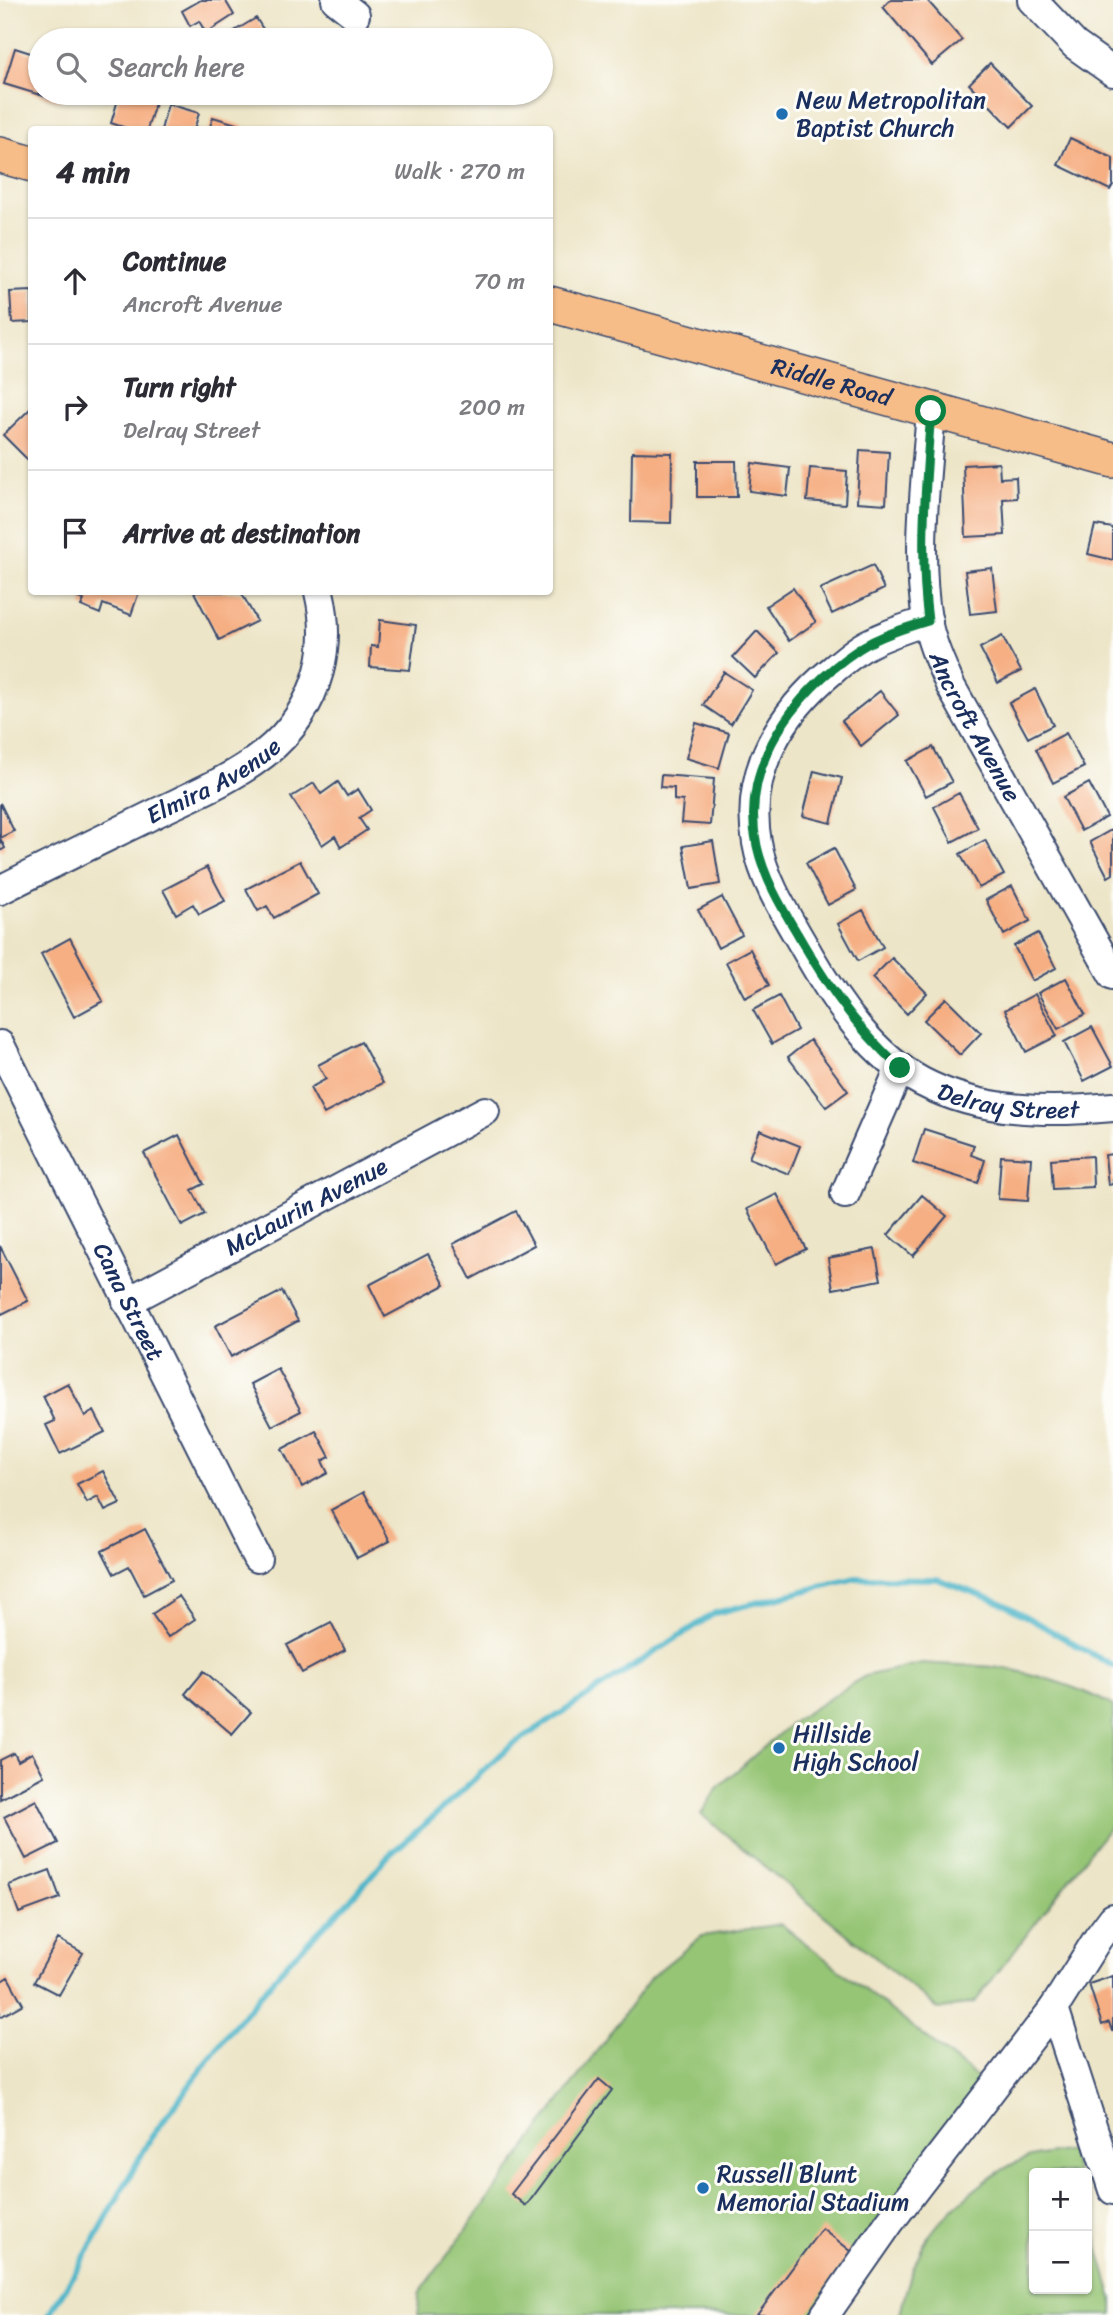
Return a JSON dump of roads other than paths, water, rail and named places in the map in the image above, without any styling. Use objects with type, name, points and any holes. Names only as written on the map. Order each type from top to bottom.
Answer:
[{"type":"main road","points":[[0,155],[28,163]]},
{"type":"main road","name":"Riddle Road","points":[[553,305],[1113,460]]},
{"type":"street","points":[[1032,0],[1075,45],[1113,72]]},
{"type":"street","name":"Ancroft Avenue","points":[[931,411],[923,537],[924,589],[935,649],[950,685],[1113,975]]},
{"type":"street","name":"Elmira Avenue","points":[[0,890],[242,771],[279,743],[305,709],[320,668],[324,643],[319,595]]},
{"type":"street","name":"Delray Street","points":[[928,621],[858,650],[806,694],[789,714],[771,742],[756,793],[754,821],[765,874],[820,973],[869,1040],[900,1068],[949,1093],[1026,1111],[1113,1107]]},
{"type":"street","name":"Cana Street","points":[[0,1045],[257,1558]]},
{"type":"street","points":[[845,1194],[900,1068]]},
{"type":"street","name":"McLaurin Avenue","points":[[127,1302],[485,1111]]},
{"type":"street","points":[[825,2315],[889,2223],[1054,2008],[1113,1918]]},
{"type":"street","points":[[1054,2008],[1113,2190]]},
{"type":"waterway","points":[[49,2315],[94,2241],[150,2139],[229,2032],[290,1960],[350,1900],[388,1856],[509,1747],[715,1613],[856,1578],[937,1579],[1002,1603],[1113,1666]]},
{"type":"place","name":"New Metropolitan Baptist Church","points":[[782,114]]},
{"type":"place","name":"Hillside High School","points":[[779,1748]]},
{"type":"place","name":"Russell Blunt Memorial Stadium","points":[[703,2188]]}]
